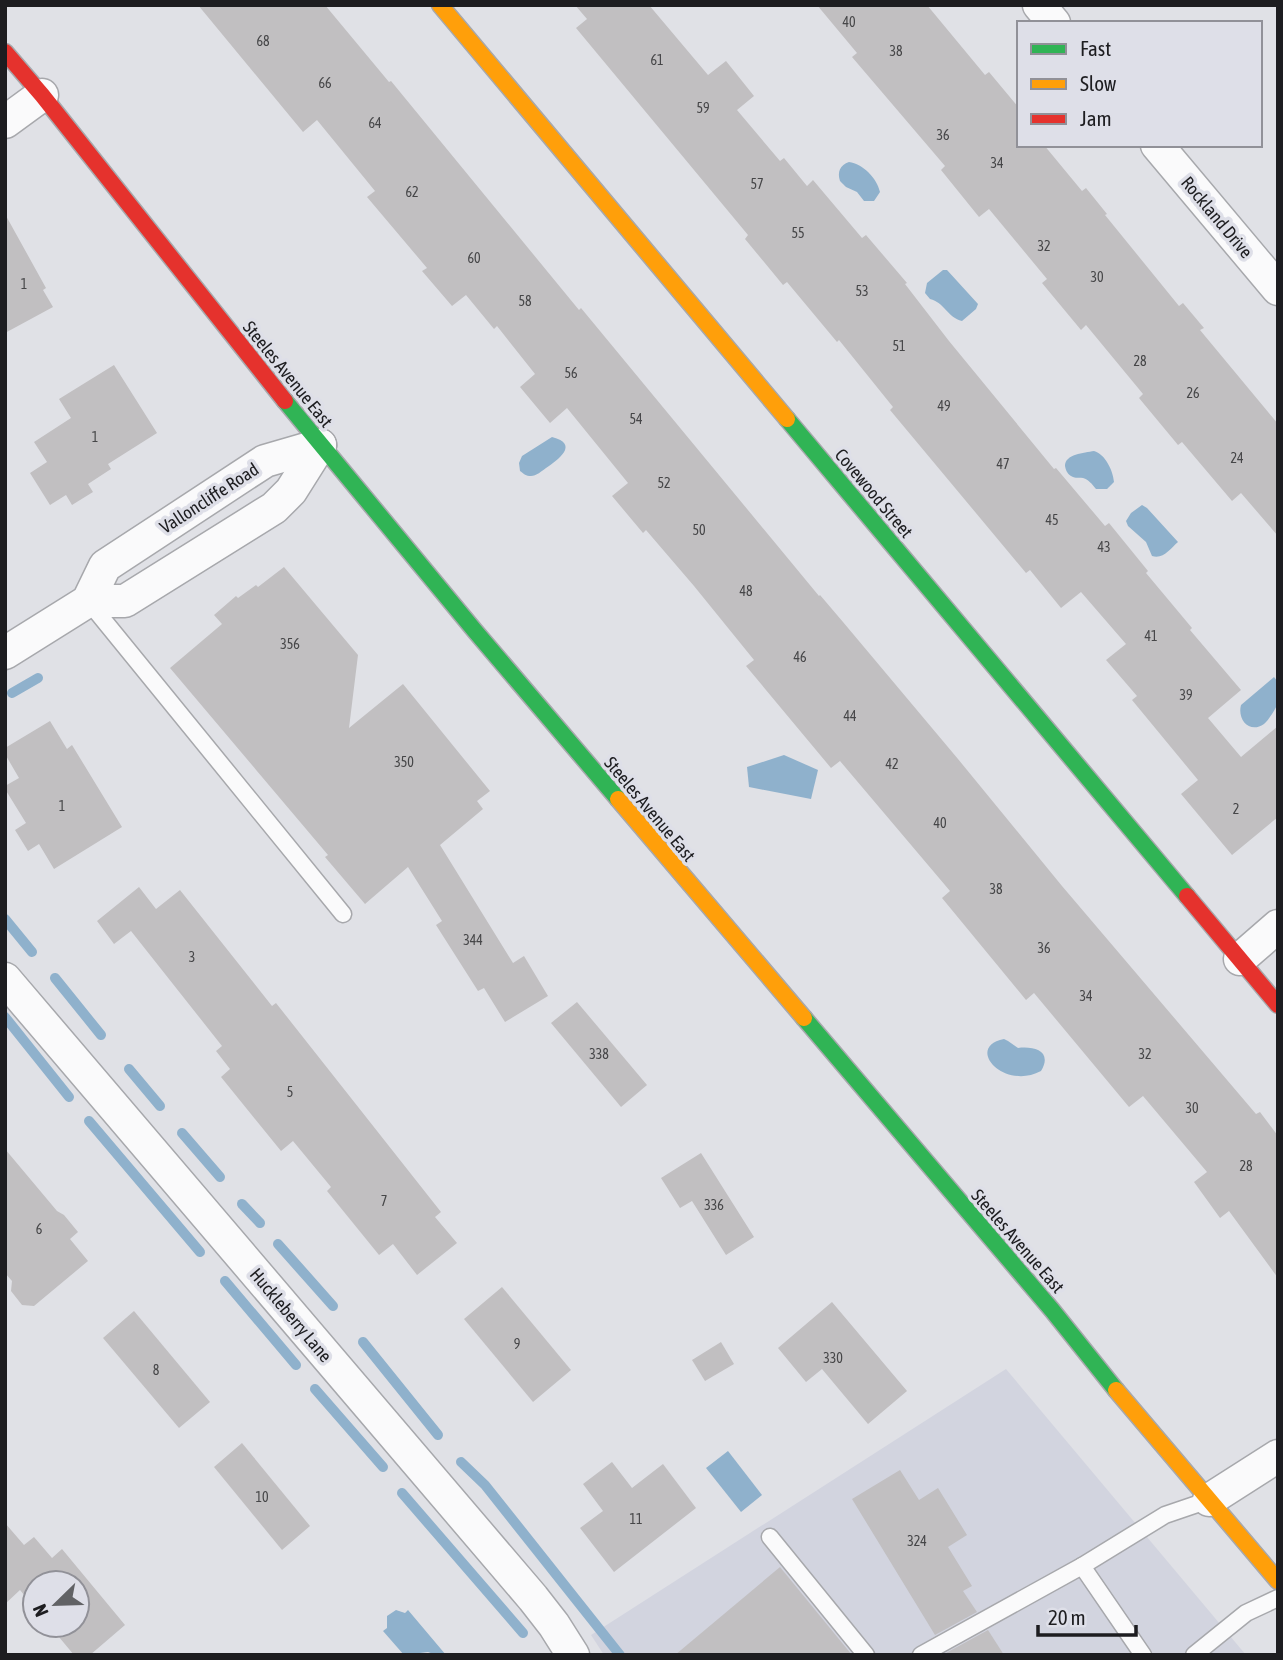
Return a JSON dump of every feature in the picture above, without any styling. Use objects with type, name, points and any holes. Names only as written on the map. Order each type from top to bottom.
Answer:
[{"type":"main road","name":"Covewood Street","points":[[440,5],[1278,1005]]},
{"type":"main road","name":"Steeles Avenue East","points":[[5,52],[320,445],[1278,1581]]},
{"type":"street","points":[[1040,5],[1052,21]]},
{"type":"street","points":[[5,122],[42,95]]},
{"type":"street","name":"Rockland Drive","points":[[1159,147],[1278,289]]},
{"type":"street","points":[[5,653],[88,601],[125,601],[274,508],[291,491],[320,445]]},
{"type":"street","name":"Valloncliffe Road","points":[[88,601],[105,566],[265,461],[320,445]]},
{"type":"street","points":[[1240,959],[1278,926]]},
{"type":"street","name":"Huckleberry Lane","points":[[5,979],[533,1598],[573,1655]]},
{"type":"street","points":[[1209,1500],[1278,1456]]},
{"type":"lane","points":[[88,601],[343,914]]},
{"type":"lane","points":[[920,1655],[1082,1566],[1164,1515],[1209,1500]]},
{"type":"lane","points":[[770,1537],[866,1655]]},
{"type":"lane","points":[[1082,1566],[1143,1655]]},
{"type":"lane","points":[[1194,1655],[1245,1613],[1278,1598]]},
{"type":"shaded area","points":[[1006,1369],[1246,1655],[604,1655],[591,1635]]},
{"type":"water","points":[[849,162],[873,177],[880,192],[874,201],[864,201],[857,192],[840,181],[840,169]]},
{"type":"water","points":[[943,270],[947,270],[978,304],[962,321],[953,317],[925,293],[927,283]]},
{"type":"water","points":[[552,437],[565,444],[566,448],[561,457],[535,475],[528,476],[520,471],[522,456]]},
{"type":"water","points":[[1094,451],[1105,459],[1112,473],[1114,482],[1107,489],[1096,489],[1085,479],[1071,476],[1066,469],[1068,459],[1080,453]]},
{"type":"water","points":[[1142,505],[1178,542],[1160,556],[1152,556],[1146,542],[1126,521],[1131,513]]},
{"type":"water","points":[[1274,677],[1278,682],[1276,707],[1259,727],[1246,724],[1241,716],[1241,705]]},
{"type":"water","points":[[784,755],[818,770],[811,799],[749,787],[747,767]]},
{"type":"water","points":[[1004,1039],[1018,1048],[1040,1051],[1045,1059],[1041,1071],[1027,1076],[1002,1072],[988,1058],[988,1050],[993,1043]]},
{"type":"water","points":[[728,1451],[762,1495],[741,1512],[706,1468]]},
{"type":"water","points":[[396,1610],[405,1613],[408,1610],[446,1655],[428,1652],[404,1655],[383,1631],[387,1628],[387,1616]]},
{"type":"building","points":[[198,5],[325,5],[389,82],[391,81],[579,310],[581,308],[1062,886],[1256,1114],[1260,1112],[1278,1136],[1278,1278],[1229,1211],[1220,1218],[1194,1182],[1207,1172],[1143,1096],[1129,1107],[1034,993],[1026,1000],[942,898],[950,891],[840,761],[831,768],[746,666],[754,660],[646,530],[643,533],[612,496],[628,483],[567,408],[550,423],[520,387],[535,374],[497,326],[494,329],[466,295],[452,306],[422,271],[427,268],[367,197],[375,191],[317,120],[303,132]]},
{"type":"building","points":[[575,5],[649,5],[708,75],[726,61],[754,96],[737,110],[780,161],[784,158],[807,186],[813,180],[862,238],[866,235],[1054,469],[1056,468],[1105,526],[1109,523],[1192,628],[1190,630],[1241,690],[1208,718],[1241,757],[1278,726],[1278,817],[1232,855],[1181,794],[1198,780],[1132,700],[1137,696],[1106,660],[1126,644],[1081,592],[1061,608],[1030,570],[1026,573],[890,410],[893,407],[839,340],[837,342],[787,282],[783,285],[745,239],[748,235],[576,28],[587,19]]},
{"type":"building","points":[[817,5],[927,5],[985,75],[989,72],[1017,106],[1017,147],[1046,147],[1082,191],[1086,188],[1179,306],[1183,303],[1204,328],[1200,330],[1278,424],[1278,536],[1241,493],[1232,501],[1182,442],[1178,445],[1139,398],[1143,394],[1086,325],[1081,330],[1042,283],[1047,279],[989,209],[979,217],[941,170],[945,166],[852,57],[857,53]]},
{"type":"building","points":[[5,214],[46,288],[43,290],[53,307],[5,333]]},
{"type":"building","points":[[114,365],[157,433],[108,464],[111,469],[88,484],[93,492],[72,505],[66,495],[50,505],[30,473],[47,462],[34,442],[71,418],[59,399]]},
{"type":"building","points":[[284,567],[358,655],[349,728],[403,684],[490,791],[477,801],[483,809],[440,845],[513,963],[524,956],[548,996],[505,1022],[484,988],[478,991],[436,925],[442,921],[408,867],[365,904],[325,857],[328,855],[170,668],[222,624],[214,615],[236,596],[238,598],[256,585],[258,587]]},
{"type":"building","points":[[50,721],[67,749],[72,745],[122,827],[54,869],[39,844],[28,851],[15,830],[26,823],[5,789],[5,786],[19,778],[5,754],[5,748]]},
{"type":"building","points":[[139,887],[156,909],[180,890],[272,1006],[276,1003],[441,1212],[435,1217],[457,1243],[417,1275],[393,1244],[379,1255],[327,1191],[331,1187],[293,1141],[281,1151],[221,1077],[230,1069],[216,1051],[222,1046],[131,931],[114,944],[97,921]]},
{"type":"building","points":[[577,1002],[647,1085],[621,1107],[551,1023]]},
{"type":"building","points":[[5,1149],[78,1232],[70,1239],[88,1261],[34,1306],[22,1305],[11,1291],[12,1281],[5,1273]]},
{"type":"building","points":[[701,1153],[754,1237],[726,1255],[692,1201],[680,1208],[661,1178]]},
{"type":"building","points":[[502,1287],[571,1370],[533,1402],[464,1319]]},
{"type":"building","points":[[832,1302],[907,1391],[868,1424],[822,1369],[806,1382],[778,1348]]},
{"type":"building","points":[[134,1311],[210,1402],[179,1428],[103,1338]]},
{"type":"building","points":[[721,1342],[734,1364],[705,1381],[692,1360]]},
{"type":"building","points":[[242,1443],[310,1526],[282,1550],[214,1467]]},
{"type":"building","points":[[612,1462],[632,1488],[663,1464],[696,1508],[614,1572],[580,1528],[603,1511],[583,1484]]},
{"type":"building","points":[[900,1470],[919,1500],[938,1488],[967,1535],[948,1547],[972,1586],[963,1591],[977,1612],[935,1635],[852,1499]]},
{"type":"building","points":[[5,1523],[24,1545],[34,1537],[52,1558],[62,1549],[79,1569],[21,1569],[21,1591],[5,1604]]},
{"type":"building","points":[[780,1567],[852,1655],[675,1655]]},
{"type":"building","points":[[91,1584],[125,1625],[90,1655],[74,1655],[61,1639],[91,1639]]},
{"type":"building","points":[[988,1630],[1004,1655],[947,1655],[946,1653]]},
{"type":"waterway","points":[[12,693],[38,678]]},
{"type":"waterway","points":[[5,919],[32,952]]},
{"type":"waterway","points":[[55,978],[101,1035]]},
{"type":"waterway","points":[[5,1017],[69,1097]]},
{"type":"waterway","points":[[129,1069],[160,1106]]},
{"type":"waterway","points":[[89,1121],[200,1252]]},
{"type":"waterway","points":[[182,1133],[220,1177]]},
{"type":"waterway","points":[[242,1204],[260,1223]]},
{"type":"waterway","points":[[278,1244],[333,1306]]},
{"type":"waterway","points":[[225,1281],[296,1365]]},
{"type":"waterway","points":[[363,1342],[438,1435]]},
{"type":"waterway","points":[[315,1389],[383,1467]]},
{"type":"waterway","points":[[461,1462],[485,1485],[620,1655]]},
{"type":"waterway","points":[[402,1493],[523,1633]]},
{"type":"traffic: fast","points":[[285,401],[618,799]]},
{"type":"traffic: fast","points":[[787,419],[1187,896]]},
{"type":"traffic: fast","points":[[804,1018],[1052,1310],[1116,1390]]},
{"type":"traffic: slow","points":[[440,5],[787,419]]},
{"type":"traffic: slow","points":[[618,799],[804,1018]]},
{"type":"traffic: slow","points":[[1116,1390],[1278,1581]]},
{"type":"traffic: jam","points":[[5,52],[285,401]]},
{"type":"traffic: jam","points":[[1187,896],[1278,1005]]}]
